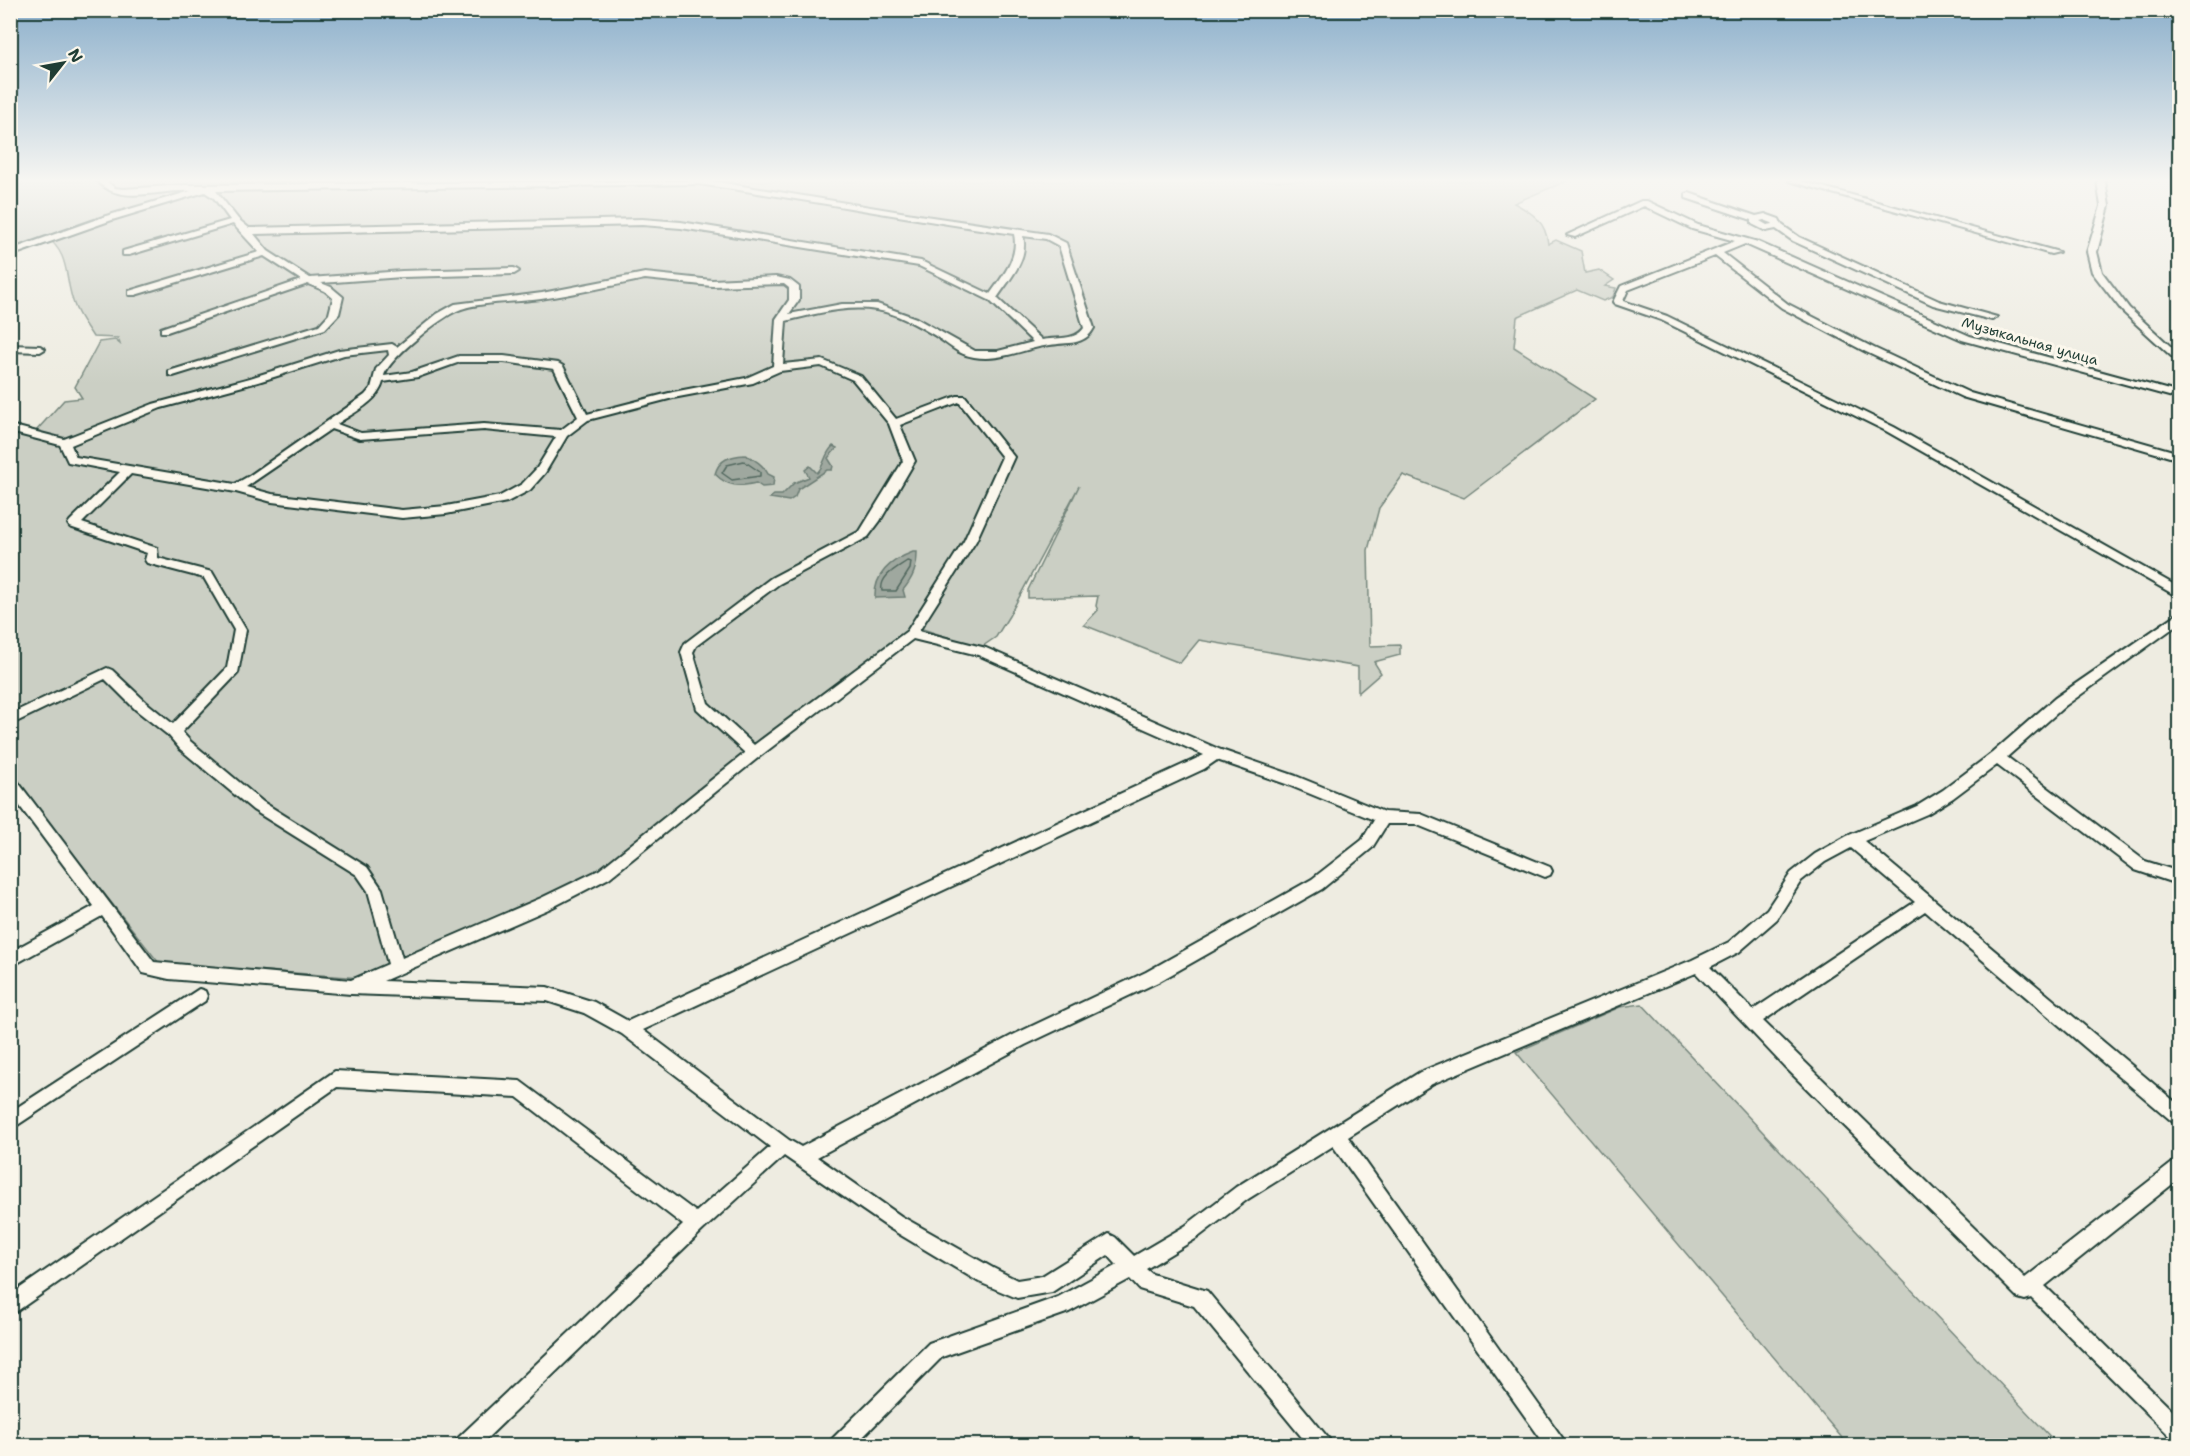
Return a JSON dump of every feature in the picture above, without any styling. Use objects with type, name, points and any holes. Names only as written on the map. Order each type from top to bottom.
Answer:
[{"type":"street","points":[[126,253],[140,249]]},
{"type":"street","points":[[173,373],[322,327],[330,320],[337,309],[338,297],[328,289],[308,281],[262,249]]},
{"type":"street","points":[[828,249],[921,264],[992,298],[1039,343]]},
{"type":"street","points":[[992,298],[1018,258],[1021,249]]},
{"type":"street","points":[[781,319],[861,305],[879,307],[933,330],[969,354],[990,355],[1039,343],[1081,338],[1087,334],[1089,328],[1064,249]]},
{"type":"street","points":[[1722,249],[1624,288],[1618,302],[1664,318],[1890,429],[2180,594]]},
{"type":"street","name":"Музыкальная улица","points":[[1767,249],[1966,338],[2180,396]]},
{"type":"street","points":[[1818,249],[1936,303],[1992,317]]},
{"type":"street","points":[[2043,249],[2054,252]]},
{"type":"street","points":[[2093,249],[2097,272],[2126,310],[2180,361]]},
{"type":"street","points":[[1716,251],[1785,306],[1870,350],[1966,395],[2180,457]]},
{"type":"street","points":[[132,293],[265,253]]},
{"type":"street","points":[[164,330],[308,281],[402,274],[514,271]]},
{"type":"street","points":[[236,488],[253,479],[369,396],[376,389],[381,369],[394,355],[440,316],[458,306],[542,296],[645,276],[712,283],[776,280],[787,282],[794,287],[794,300],[781,319],[778,368]]},
{"type":"street","points":[[10,428],[64,443],[158,406],[254,381],[343,352],[392,347],[394,355]]},
{"type":"street","points":[[10,348],[40,349]]},
{"type":"street","points":[[378,380],[414,375],[459,359],[504,359],[558,366],[584,418]]},
{"type":"street","points":[[64,443],[72,460],[236,488],[272,498],[402,514],[446,510],[503,499],[526,487],[541,470],[563,434],[584,418],[673,396],[748,381],[778,368],[822,363],[857,378],[894,423],[909,461],[874,521],[864,534],[775,581],[715,623],[691,643],[687,652],[702,705],[754,753]]},
{"type":"street","points":[[351,987],[546,903],[604,874],[754,753],[911,634],[970,541],[1008,457],[961,398],[894,423]]},
{"type":"street","points":[[329,425],[360,436],[388,436],[484,427],[563,434]]},
{"type":"street","points":[[127,471],[76,519],[74,524],[153,551],[151,560],[208,575],[240,630],[233,670],[174,732]]},
{"type":"street","points":[[839,1446],[936,1350],[1062,1305],[1131,1268],[1191,1232],[1242,1193],[1426,1077],[1698,965],[1734,947],[1772,914],[1796,877],[1820,858],[1852,840],[1922,810],[1948,794],[1998,757],[2060,702],[2180,616]]},
{"type":"street","points":[[911,634],[981,651],[1216,754],[1291,780],[1383,818],[1416,818],[1545,871]]},
{"type":"street","points":[[10,720],[106,673],[174,732],[185,745],[258,806],[362,871],[375,889],[397,967]]},
{"type":"street","points":[[628,1029],[1189,770],[1216,754]]},
{"type":"street","points":[[1998,757],[2140,866],[2180,879]]},
{"type":"street","points":[[11,783],[149,968],[168,972],[351,987],[547,994],[588,1007],[628,1029],[783,1146],[801,1156],[895,1222],[986,1275],[1017,1289],[1045,1285],[1109,1243],[1146,1282],[1200,1298],[1322,1446]]},
{"type":"street","points":[[801,1156],[1019,1040],[1152,976],[1317,884],[1366,844],[1383,818]]},
{"type":"street","points":[[1852,840],[2180,1117]]},
{"type":"street","points":[[1753,1019],[1927,902]]},
{"type":"street","points":[[10,960],[103,908]]},
{"type":"street","points":[[1698,965],[2025,1291],[2180,1166]]},
{"type":"street","points":[[10,1122],[199,996]]},
{"type":"street","points":[[10,1307],[334,1079],[520,1089],[697,1224]]},
{"type":"street","points":[[1336,1135],[1558,1446]]},
{"type":"street","points":[[464,1446],[697,1224],[783,1146]]},
{"type":"street","points":[[2031,1286],[2180,1432]]},
{"type":"shaded area","points":[[57,249],[1576,249],[1581,251],[1585,273],[1599,270],[1614,280],[1605,286],[1616,288],[1613,297],[1603,301],[1577,290],[1517,317],[1514,347],[1595,399],[1464,498],[1403,475],[1379,508],[1368,550],[1370,646],[1400,645],[1400,655],[1374,662],[1381,673],[1358,693],[1358,667],[1199,640],[1180,663],[1084,625],[1098,610],[1096,606],[1098,596],[1028,598],[1028,590],[1079,486],[1009,616],[996,637],[980,648],[923,629],[608,871],[361,978],[159,963],[30,800],[11,771],[11,431],[36,431],[64,400],[82,398],[75,387],[99,342],[115,340],[120,344],[118,338],[93,337],[76,308],[66,267]]},
{"type":"shaded area","points":[[1642,1004],[2058,1445],[1848,1445],[1516,1052],[1620,1007]]},
{"type":"water","points":[[833,446],[837,448],[828,458],[833,466],[832,470],[827,470],[798,489],[795,497],[789,501],[770,498],[774,495],[782,495],[794,483],[809,477],[805,470],[810,466],[817,473]]},
{"type":"water","points":[[745,455],[752,458],[774,477],[773,486],[762,487],[756,483],[734,485],[715,474],[719,465],[726,459]]},
{"type":"water","points":[[917,552],[916,563],[912,577],[903,590],[905,597],[875,598],[877,582],[885,569],[898,559]]}]
